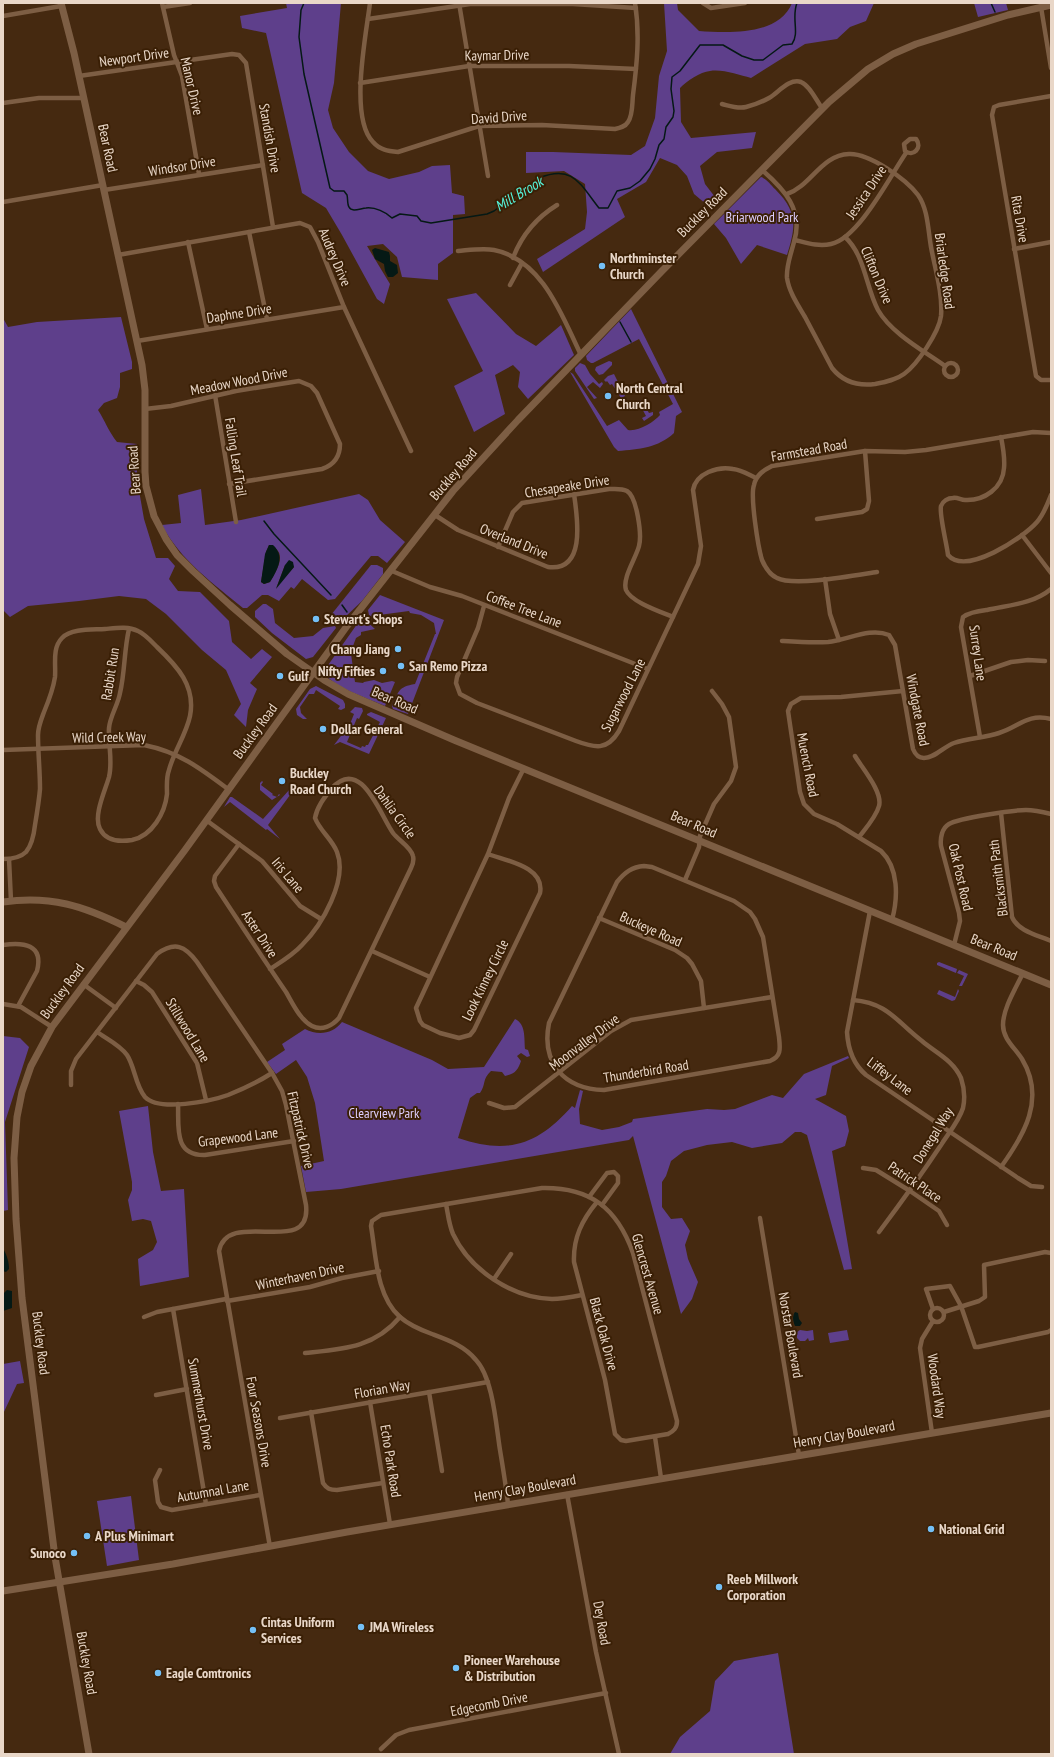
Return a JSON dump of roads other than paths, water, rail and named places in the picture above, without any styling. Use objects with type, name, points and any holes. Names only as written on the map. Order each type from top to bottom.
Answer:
[{"type":"main road","name":"Bear Road","points":[[61,5],[84,98],[142,365],[145,409],[146,486],[154,516],[166,539],[177,555],[193,571],[287,654],[312,673],[348,694],[1051,985]]},
{"type":"main road","name":"Buckley Road","points":[[89,1754],[54,1552],[22,1298],[16,1219],[14,1137],[22,1092],[31,1066],[52,1026],[206,820],[347,626],[392,571],[434,515],[474,467],[822,108],[858,76],[893,54],[916,44],[1002,17],[1051,5]]},
{"type":"main road","points":[[3,902],[47,900],[70,904],[89,909],[126,927]]},
{"type":"main road","name":"Henry Clay Boulevard","points":[[3,1591],[270,1547],[390,1524],[1051,1413]]},
{"type":"street","points":[[163,5],[190,3]]},
{"type":"street","name":"David Drive","points":[[370,3],[360,83],[361,104],[365,128],[372,142],[388,152],[407,150],[479,126],[542,125],[615,129],[624,127],[628,123],[631,116],[636,69],[638,41],[636,5]]},
{"type":"street","points":[[703,3],[711,8],[745,3]]},
{"type":"street","points":[[459,4],[488,176]]},
{"type":"street","points":[[368,19],[459,4],[636,5]]},
{"type":"street","points":[[3,16],[61,5]]},
{"type":"street","name":"Manor Drive","points":[[163,5],[182,76],[199,174]]},
{"type":"street","points":[[1041,7],[1051,68]]},
{"type":"street","name":"Newport Drive","points":[[79,76],[177,61],[232,54],[239,55]]},
{"type":"street","name":"Standish Drive","points":[[239,55],[246,63],[273,227]]},
{"type":"street","name":"Kaymar Drive","points":[[360,83],[469,66],[569,66],[636,69]]},
{"type":"street","points":[[722,104],[736,108],[757,104],[770,98],[790,82],[795,81],[801,82],[807,87],[822,108]]},
{"type":"street","name":"Rita Drive","points":[[1051,96],[999,105],[992,110],[994,133],[1036,376],[1041,380],[1051,380]]},
{"type":"street","points":[[3,104],[39,98],[84,98]]},
{"type":"street","name":"Jessica Drive","points":[[795,240],[818,246],[832,244],[845,237],[861,222],[906,153]]},
{"type":"street","name":"Briarledge Road","points":[[762,170],[787,194],[793,206],[796,215],[797,232],[787,268],[790,288],[835,372],[840,376],[859,384],[885,382],[904,374],[913,366],[924,351],[940,324],[941,301],[923,206],[918,195],[910,186],[883,166],[867,157],[856,154],[838,155],[822,166],[798,189],[787,194]]},
{"type":"street","name":"Windsor Drive","points":[[3,202],[263,165]]},
{"type":"street","points":[[513,258],[518,246],[533,224],[541,215],[557,205]]},
{"type":"street","name":"Audrey Drive","points":[[118,255],[300,223],[310,227],[318,242],[344,307],[410,451]]},
{"type":"street","points":[[248,232],[267,319]]},
{"type":"street","name":"Clifton Drive","points":[[845,237],[852,245],[860,260],[879,311],[904,337],[945,366]]},
{"type":"street","points":[[188,242],[207,329]]},
{"type":"street","points":[[1014,249],[1051,242]]},
{"type":"street","points":[[458,251],[492,250],[500,252],[522,263],[531,270],[546,286],[581,355]]},
{"type":"street","points":[[510,285],[522,263]]},
{"type":"street","name":"Daphne Drive","points":[[137,341],[344,307]]},
{"type":"street","name":"Meadow Wood Drive","points":[[145,409],[171,406],[215,395],[299,381],[305,382],[311,386],[317,393],[340,444],[338,457],[328,467],[230,484]]},
{"type":"street","name":"Falling Leaf Trail","points":[[215,395],[236,522]]},
{"type":"street","name":"Farmstead Road","points":[[756,478],[772,466],[865,451],[905,452],[926,450],[1033,432],[1051,433]]},
{"type":"street","points":[[1001,437],[1005,461],[1004,470],[998,486],[985,496],[965,500],[952,498],[946,500],[942,504],[941,512],[948,555],[952,559],[960,562],[980,559],[1022,535],[1042,516],[1051,495]]},
{"type":"street","points":[[818,519],[857,513],[867,509],[869,501],[865,451]]},
{"type":"street","name":"Sugarwood Lane","points":[[484,606],[478,628],[457,677],[456,683],[458,690],[464,697],[550,732],[591,746],[605,745],[612,741],[618,731],[700,557],[701,537],[694,497],[694,486],[702,476],[714,470],[732,468],[756,478]]},
{"type":"street","points":[[756,478],[752,490],[762,560],[771,574],[784,580],[825,580],[877,572]]},
{"type":"street","name":"Chesapeake Drive","points":[[498,547],[517,506],[532,500],[620,489],[630,494],[634,500],[640,536],[637,554],[628,575],[626,590],[634,599],[673,617]]},
{"type":"street","name":"Overland Drive","points":[[434,515],[458,530],[498,547],[548,566],[559,566],[566,562],[575,549],[578,539],[578,522],[574,494]]},
{"type":"street","points":[[1022,535],[1051,574]]},
{"type":"street","name":"Coffee Tree Lane","points":[[392,571],[430,587],[462,596],[484,606],[648,669]]},
{"type":"street","points":[[825,580],[830,614],[839,640]]},
{"type":"street","name":"Surrey Lane","points":[[980,737],[961,627],[963,617],[975,612],[1029,602],[1040,597],[1051,589]]},
{"type":"street","points":[[3,859],[9,859],[24,853],[30,844],[34,830],[40,788],[38,750],[40,723],[51,696],[55,676],[56,650],[62,638],[75,632],[129,628]]},
{"type":"street","name":"Rabbit Run","points":[[129,628],[145,635],[171,660],[187,682],[190,695],[190,716],[167,774],[167,794],[164,806],[153,827],[144,836],[139,838],[119,841],[112,840],[100,829],[98,814],[110,770],[109,746],[109,728],[120,693],[129,628]]},
{"type":"street","name":"Windgate Road","points":[[782,641],[813,643],[839,640],[877,632],[889,635],[895,645],[914,754],[919,757],[924,758],[933,756],[954,743],[998,733],[1020,722],[1034,718],[1051,719]]},
{"type":"street","points":[[970,676],[1011,662],[1045,660]]},
{"type":"street","points":[[685,880],[699,847],[700,836],[714,804],[731,781],[736,767],[729,717],[722,704],[712,691]]},
{"type":"street","name":"Muench Road","points":[[892,920],[896,898],[895,878],[890,861],[881,850],[837,824],[814,814],[804,804],[799,785],[788,711],[791,704],[801,698],[841,697],[903,691]]},
{"type":"street","name":"Wild Creek Way","points":[[3,750],[38,750],[144,745],[160,748],[175,754],[196,765],[228,789]]},
{"type":"street","points":[[855,756],[878,792],[880,801],[879,807],[859,837]]},
{"type":"street","name":"Look Kinney Circle","points":[[488,854],[531,871],[540,880],[540,894],[474,1030],[470,1035],[465,1037],[454,1037],[428,1028],[420,1021],[416,1008],[488,854],[509,798],[524,768]]},
{"type":"street","name":"Dahlia Circle","points":[[270,969],[302,946],[321,919],[334,896],[338,884],[340,864],[337,852],[332,842],[317,824],[315,818],[316,811],[337,783],[342,780],[353,780],[370,792],[393,832],[413,856],[411,868],[339,1018],[332,1025],[321,1028]]},
{"type":"street","name":"Oak Post Road","points":[[954,945],[960,921],[941,846],[941,836],[946,826],[957,820],[1025,810],[1051,814]]},
{"type":"street","name":"Blacksmith Path","points":[[1002,813],[1012,917],[1015,924],[1020,928],[1051,941]]},
{"type":"street","name":"Iris Lane","points":[[206,820],[267,866],[300,906],[321,919]]},
{"type":"street","name":"Aster Drive","points":[[238,844],[215,876],[214,881],[306,1022],[311,1026],[321,1028]]},
{"type":"street","points":[[9,859],[11,901]]},
{"type":"street","name":"Thunderbird Road","points":[[644,866],[652,867],[685,880],[734,901],[745,908],[755,919],[763,937],[780,1050],[779,1055],[770,1061],[604,1090],[580,1087],[568,1081],[551,1061],[548,1052],[547,1031],[549,1023],[599,918],[617,882],[623,874],[631,869],[644,866]]},
{"type":"street","name":"Liffey Lane","points":[[870,911],[847,1032],[850,1051],[856,1063],[866,1075],[1001,1167],[1031,1186],[1042,1187]]},
{"type":"street","name":"Buckeye Road","points":[[599,918],[675,950],[687,958],[701,981],[704,1008]]},
{"type":"street","points":[[3,945],[20,943],[27,944],[38,956],[39,964],[37,971],[18,1006]]},
{"type":"street","name":"Fitzpatrick Drive","points":[[71,1085],[73,1065],[157,954],[170,947],[178,946],[190,952],[272,1073],[282,1091],[294,1141],[307,1212],[304,1221],[296,1229],[288,1232],[233,1233],[223,1240],[219,1251],[227,1300]]},
{"type":"street","points":[[372,950],[430,977]]},
{"type":"street","points":[[1001,1167],[1025,1131],[1031,1109],[1032,1092],[1028,1072],[1023,1061],[1008,1040],[1003,1026],[1007,1009],[1023,973]]},
{"type":"street","name":"Stillwood Lane","points":[[136,981],[144,985],[152,992],[197,1063],[206,1100]]},
{"type":"street","points":[[83,984],[116,1008]]},
{"type":"street","name":"Moonvalley Drive","points":[[489,1103],[504,1108],[515,1107],[612,1031],[631,1020],[772,997]]},
{"type":"street","name":"Donegal Way","points":[[853,1000],[876,1004],[886,1010],[918,1038],[949,1060],[956,1070],[963,1087],[963,1103],[960,1114],[950,1132],[910,1191],[879,1232]]},
{"type":"street","points":[[3,1004],[18,1006],[29,1011],[52,1026]]},
{"type":"street","points":[[97,1032],[122,1049],[127,1055],[144,1096],[156,1103],[178,1104],[206,1100],[226,1095],[248,1086],[272,1073]]},
{"type":"street","name":"Grapewood Lane","points":[[178,1104],[180,1142],[186,1150],[192,1154],[205,1155],[294,1141]]},
{"type":"street","name":"Patrick Place","points":[[863,1168],[876,1170],[910,1191],[939,1211],[947,1225]]},
{"type":"street","name":"Black Oak Drive","points":[[590,1197],[607,1173],[612,1171],[618,1176],[619,1179],[608,1197],[600,1204],[580,1228],[574,1250],[574,1262],[605,1380],[616,1437],[626,1441],[655,1437]]},
{"type":"street","name":"Glencrest Avenue","points":[[379,1271],[371,1226],[374,1220],[382,1215],[542,1188],[569,1190],[590,1197],[600,1204],[619,1222],[626,1234],[633,1253],[677,1421],[677,1426],[674,1431],[655,1437]]},
{"type":"street","points":[[446,1204],[453,1234],[473,1262],[494,1279],[515,1290],[544,1298],[564,1298],[582,1295]]},
{"type":"street","name":"Norstar Boulevard","points":[[760,1218],[800,1455]]},
{"type":"street","name":"Woodard Way","points":[[933,1321],[941,1321],[944,1318],[944,1312],[979,1301],[985,1296],[984,1265],[1045,1252],[1051,1253]]},
{"type":"street","points":[[494,1279],[511,1254]]},
{"type":"street","points":[[379,1271],[385,1295],[400,1317],[410,1324],[457,1344],[466,1350],[481,1366],[488,1382],[508,1504]]},
{"type":"street","name":"Winterhaven Drive","points":[[144,1317],[157,1312],[173,1309],[310,1287],[342,1278],[379,1271]]},
{"type":"street","name":"Woodard Way","points":[[933,1321],[930,1315],[934,1309],[926,1289],[950,1286],[961,1306],[976,1347],[1048,1332],[1051,1330]]},
{"type":"street","name":"Four Seasons Drive","points":[[227,1300],[270,1547]]},
{"type":"street","points":[[934,1309],[938,1308],[944,1312]]},
{"type":"street","name":"Summerhurst Drive","points":[[173,1309],[206,1504]]},
{"type":"street","points":[[305,1353],[357,1346],[369,1342],[380,1335],[400,1317]]},
{"type":"street","name":"Woodard Way","points":[[932,1433],[920,1352],[922,1339],[933,1321]]},
{"type":"street","name":"Florian Way","points":[[280,1418],[488,1382]]},
{"type":"street","points":[[156,1395],[187,1389]]},
{"type":"street","points":[[429,1392],[442,1471]]},
{"type":"street","name":"Echo Park Road","points":[[370,1402],[390,1524]]},
{"type":"street","points":[[311,1412],[323,1483],[326,1488],[330,1490],[337,1490],[383,1483]]},
{"type":"street","points":[[655,1437],[661,1478]]},
{"type":"street","name":"Autumnal Lane","points":[[160,1470],[155,1480],[158,1502],[161,1507],[165,1509],[172,1510],[260,1495]]},
{"type":"street","name":"Dey Road","points":[[567,1494],[596,1652],[620,1754]]},
{"type":"street","name":"Edgecomb Drive","points":[[381,1749],[396,1735],[409,1730],[606,1693]]},
{"type":"water","points":[[375,248],[389,252],[390,261],[397,265],[398,273],[393,277],[388,277],[384,264],[375,259],[372,250]]},
{"type":"water","points":[[269,545],[273,545],[277,549],[279,554],[279,563],[270,582],[264,584],[261,582],[265,554]]},
{"type":"water","points":[[289,560],[293,562],[294,567],[276,589],[285,565]]},
{"type":"water","points":[[3,1249],[9,1264],[9,1269],[6,1272],[3,1271]]},
{"type":"water","points":[[7,1290],[12,1291],[12,1308],[3,1311],[4,1293]]},
{"type":"water","points":[[795,1312],[798,1313],[799,1319],[802,1323],[800,1326],[795,1326],[794,1324],[793,1317]]},
{"type":"waterway","name":"Mill Brook","points":[[304,3],[301,10],[299,37],[304,74],[330,188],[334,191],[344,191],[347,195],[348,206],[352,210],[373,208],[384,212],[392,218],[400,214],[417,216],[421,221],[431,223],[487,214],[494,211],[539,178],[560,173],[568,175],[581,184],[599,208],[608,208],[617,191],[630,188],[640,181],[650,169],[659,145],[664,139],[666,127],[673,117],[674,111],[671,89],[672,77],[680,71],[700,45],[723,45],[742,56],[754,60],[763,60],[783,45],[792,44],[796,30],[795,9],[797,3]]},
{"type":"waterway","name":"Mill Brook","points":[[991,3],[995,12]]},
{"type":"waterway","points":[[620,322],[631,342]]},
{"type":"waterway","points":[[264,521],[274,534],[331,595]]},
{"type":"waterway","points":[[342,605],[347,612]]},
{"type":"place","name":"Northminster Church","points":[[602,266]]},
{"type":"place","name":"North Central Church","points":[[608,396]]},
{"type":"place","name":"Stewart's Shops","points":[[316,619]]},
{"type":"place","name":"Chang Jiang","points":[[398,649]]},
{"type":"place","name":"San Remo Pizza","points":[[401,666]]},
{"type":"place","name":"Nifty Fifties","points":[[383,671]]},
{"type":"place","name":"Gulf","points":[[280,676]]},
{"type":"place","name":"Dollar General","points":[[323,729]]},
{"type":"place","name":"Buckley Road Church","points":[[282,781]]},
{"type":"place","name":"National Grid","points":[[931,1529]]},
{"type":"place","name":"A Plus Minimart","points":[[87,1536]]},
{"type":"place","name":"Sunoco","points":[[74,1553]]},
{"type":"place","name":"Reeb Millwork Corporation","points":[[719,1587]]},
{"type":"place","name":"JMA Wireless","points":[[361,1627]]},
{"type":"place","name":"Cintas Uniform Services","points":[[253,1630]]},
{"type":"place","name":"Pioneer Warehouse & Distribution","points":[[456,1668]]},
{"type":"place","name":"Eagle Comtronics","points":[[158,1673]]},
{"type":"park label","name":"Briarwood Park","points":[[762,217]]},
{"type":"park label","name":"Clearview Park","points":[[384,1113]]}]
